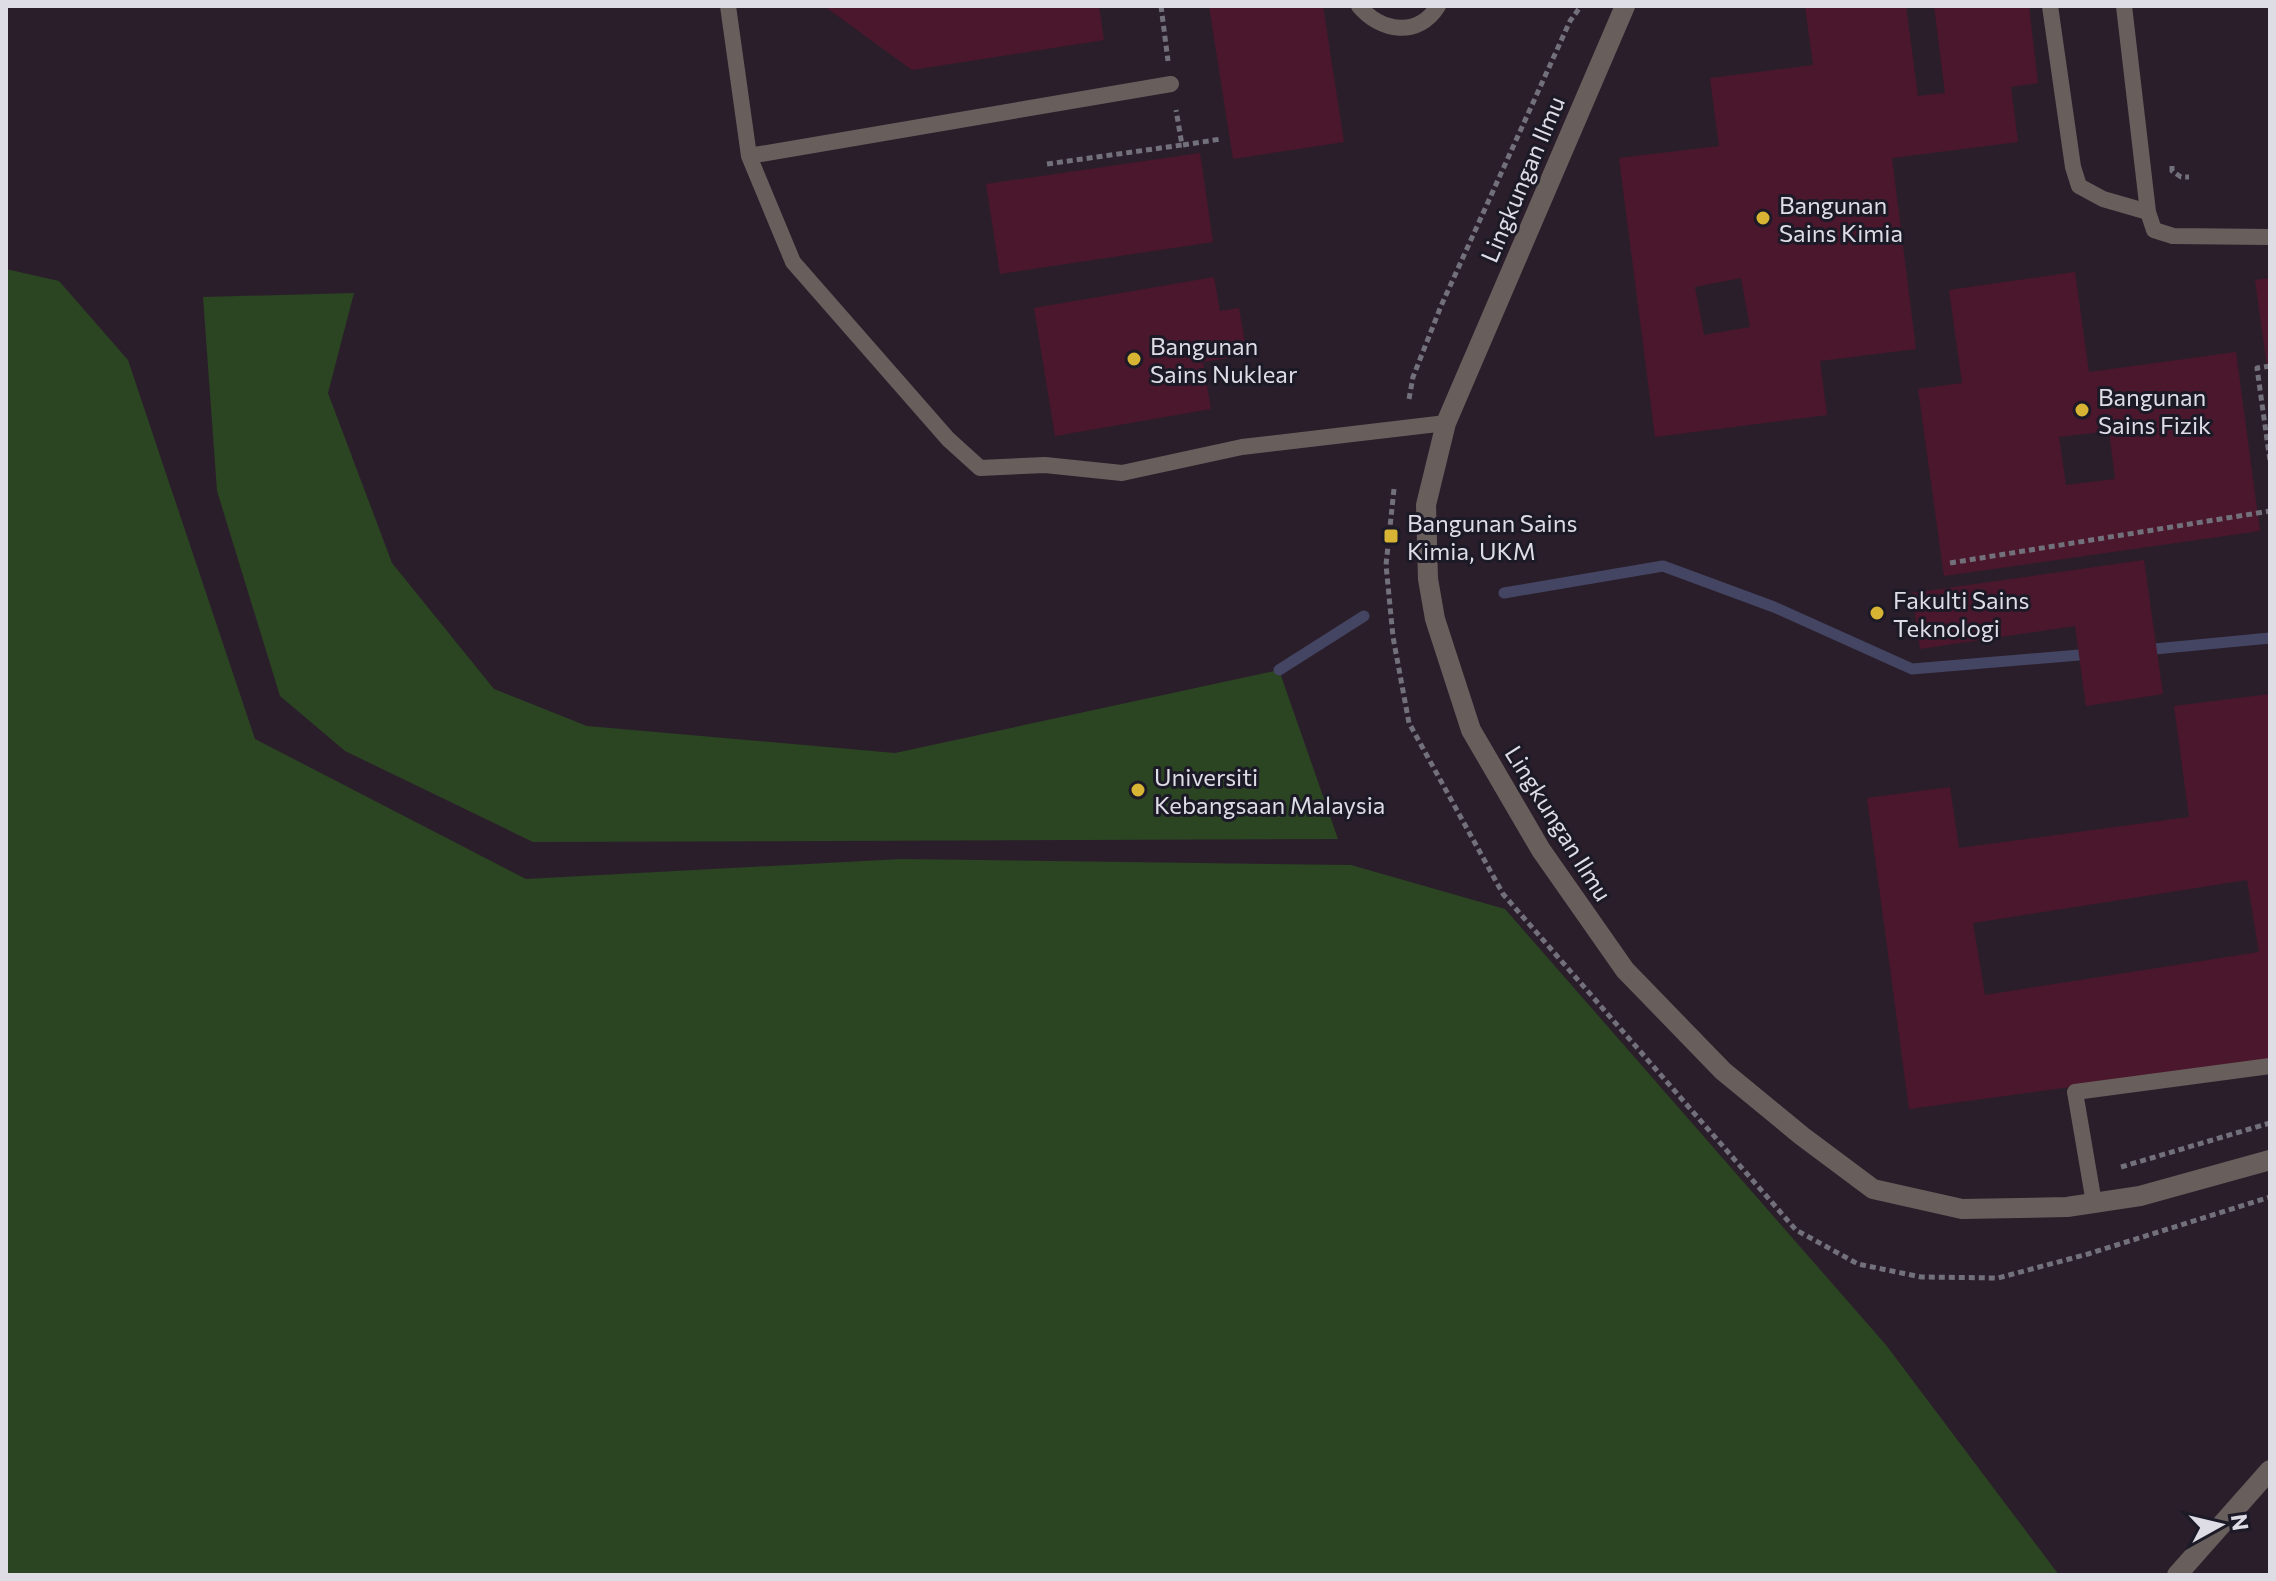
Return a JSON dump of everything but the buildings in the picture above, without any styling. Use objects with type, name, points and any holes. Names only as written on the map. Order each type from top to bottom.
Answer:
[{"type":"street","name":"Lingkungan Ilmu","points":[[1625,6],[1446,423],[1426,505],[1428,579],[1435,619],[1471,730],[1541,850],[1625,970],[1723,1071],[1873,1189],[1962,1209],[2067,1207],[2140,1196],[2270,1160]]},
{"type":"street","points":[[2177,1575],[2193,1566],[2270,1470]]},
{"type":"lane","points":[[728,6],[749,156],[793,262],[948,439],[980,468],[1045,465],[1122,473],[1242,447],[1446,423]]},
{"type":"lane","points":[[1359,6],[1381,26],[1395,29],[1410,28],[1424,21],[1438,6]]},
{"type":"lane","points":[[2050,6],[2073,167],[2079,186],[2103,199],[2148,212]]},
{"type":"lane","points":[[2124,6],[2148,212],[2154,230],[2173,236],[2270,237]]},
{"type":"lane","points":[[749,156],[1171,84]]},
{"type":"lane","points":[[2094,1203],[2075,1092],[2270,1066]]},
{"type":"path","points":[[1409,399],[1413,377],[1441,306],[1570,21],[1581,6]]},
{"type":"path","points":[[1182,145],[1221,139]]},
{"type":"path","points":[[2270,366],[2257,368],[2270,461]]},
{"type":"path","points":[[1394,489],[1386,565],[1393,637],[1409,723],[1503,894],[1796,1230],[1858,1264],[1921,1277],[1998,1278],[2088,1254],[2270,1197]]},
{"type":"path","points":[[1950,563],[2270,511]]},
{"type":"path","points":[[2090,1177],[2270,1123]]},
{"type":"shaded area","name":"Universiti Kebangsaan Malaysia","points":[[6,6],[2270,6],[2270,1575],[6,1575]]},
{"type":"green space","points":[[6,269],[59,281],[128,360],[255,739],[526,879],[901,859],[1351,865],[1505,909],[1886,1345],[2059,1575],[6,1575]]},
{"type":"green space","points":[[354,293],[328,393],[392,563],[494,689],[587,726],[895,753],[1279,670],[1338,839],[533,842],[345,751],[280,696],[217,491],[203,297]]},
{"type":"waterway","points":[[1504,593],[1663,566],[1774,607],[1912,669],[2091,654]]},
{"type":"waterway","points":[[1279,670],[1364,616]]},
{"type":"waterway","points":[[2144,650],[2270,638]]},
{"type":"place","name":"Bangunan Sains Kimia","points":[[1763,218]]},
{"type":"place","name":"Bangunan Sains Nuklear","points":[[1134,359]]},
{"type":"place","name":"Bangunan Sains Fizik","points":[[2082,410]]},
{"type":"place","name":"Bangunan Sains Kimia, UKM","points":[[1391,536]]},
{"type":"place","name":"Fakulti Sains Teknologi","points":[[1877,613]]},
{"type":"place","name":"Universiti Kebangsaan Malaysia","points":[[1138,790]]}]
